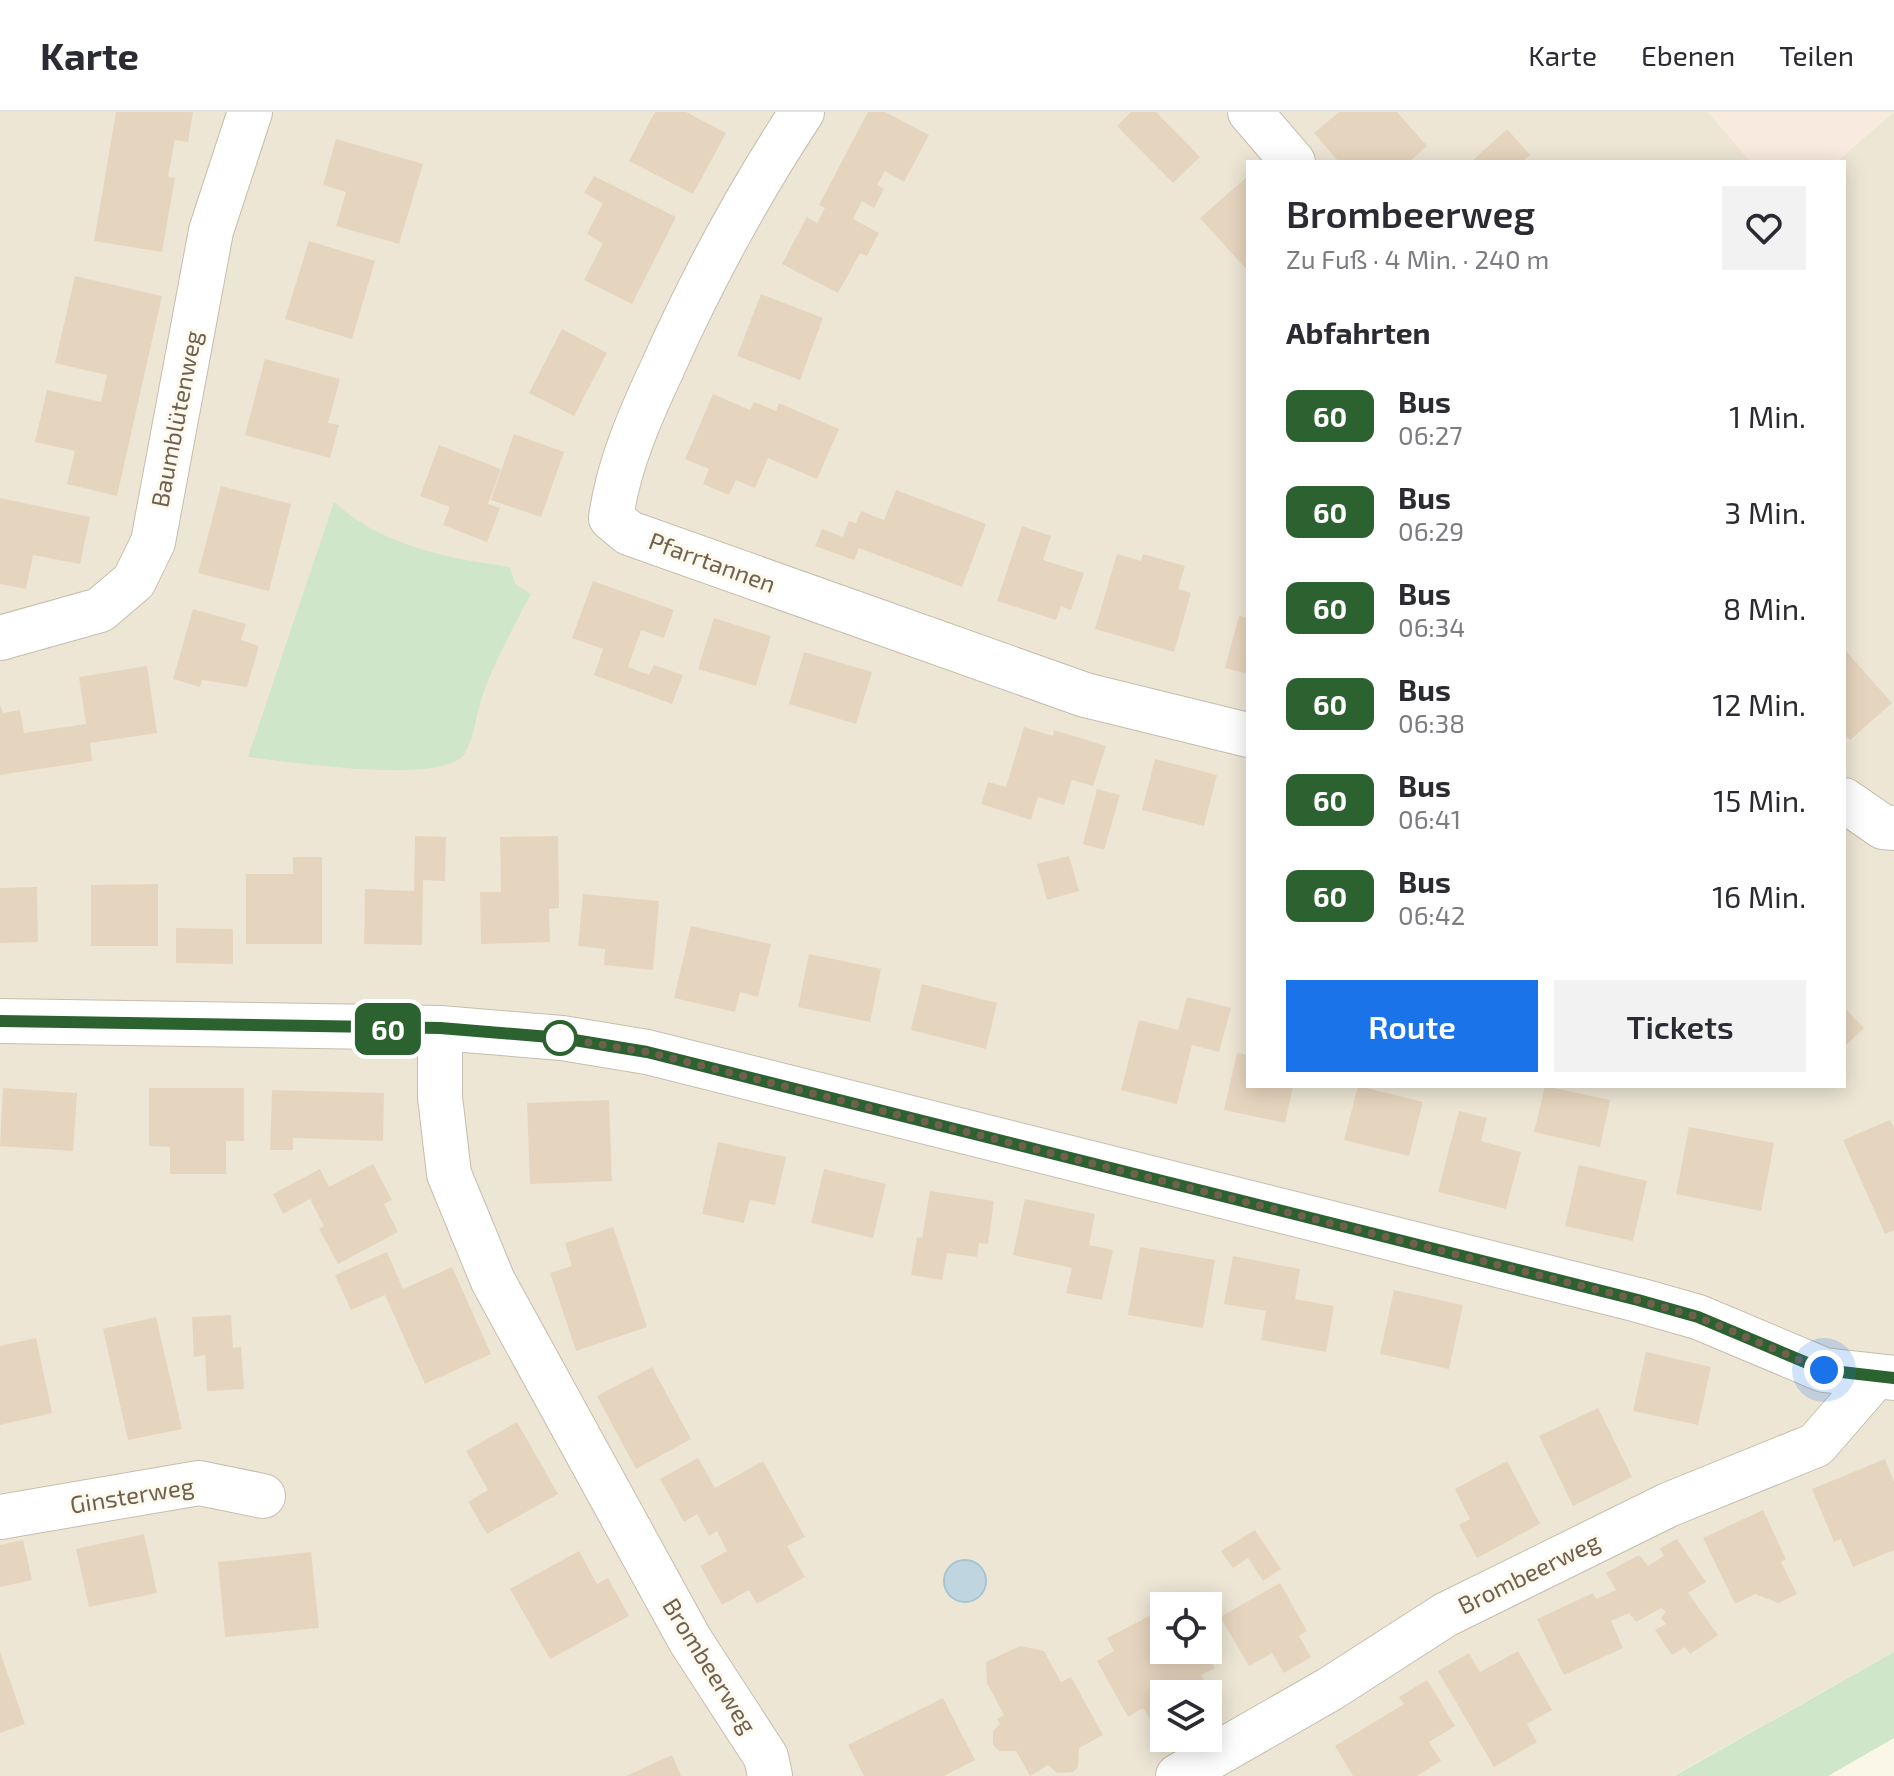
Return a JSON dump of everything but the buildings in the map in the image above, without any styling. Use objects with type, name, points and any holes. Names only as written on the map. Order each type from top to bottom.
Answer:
[{"type":"street","name":"Baumblütenweg","points":[[0,638],[100,610],[134,581],[153,542],[211,231],[250,112]]},
{"type":"street","name":"Pfarrtannen","points":[[802,112],[753,186],[695,294],[644,408],[615,488],[611,518],[629,533],[1085,695],[1246,735]]},
{"type":"street","points":[[1250,112],[1291,160]]},
{"type":"street","points":[[1846,801],[1883,827],[1894,828]]},
{"type":"street","points":[[0,1021],[440,1028],[562,1038],[647,1052],[1638,1300],[1698,1317],[1824,1370],[1884,1377]]},
{"type":"street","name":"Brombeerweg","points":[[440,1028],[440,1097],[449,1174],[493,1281],[690,1640],[766,1757],[770,1776]]},
{"type":"street","name":"Brombeerweg","points":[[1178,1776],[1330,1689],[1445,1615],[1668,1505],[1816,1445],[1884,1377]]},
{"type":"street","name":"Ginsterweg","points":[[0,1517],[199,1483],[263,1496]]},
{"type":"shaded area","points":[[0,112],[1708,112],[1749,160],[1246,160],[1246,1088],[1846,1088],[1846,160],[1838,160],[1894,112],[1894,1652],[1673,1776],[0,1776]]},
{"type":"shaded area","points":[[1708,112],[1894,112],[1838,160],[1749,160]]},
{"type":"green space","points":[[334,502],[353,517],[394,540],[439,554],[510,567],[515,584],[531,594],[488,681],[468,747],[451,763],[428,769],[363,769],[248,757]]},
{"type":"green space","points":[[1894,1652],[1894,1738],[1828,1776],[1674,1776]]},
{"type":"water","points":[[965,1560],[980,1566],[986,1581],[980,1596],[965,1602],[950,1596],[944,1581],[950,1566]]},
{"type":"bus line","name":"60","points":[[0,1021],[338,1029],[440,1028],[562,1038],[647,1052],[1638,1300],[1698,1317],[1824,1370],[1894,1378]]},
{"type":"route","points":[[560,1038],[647,1052],[1638,1300],[1698,1317],[1824,1370]]}]
